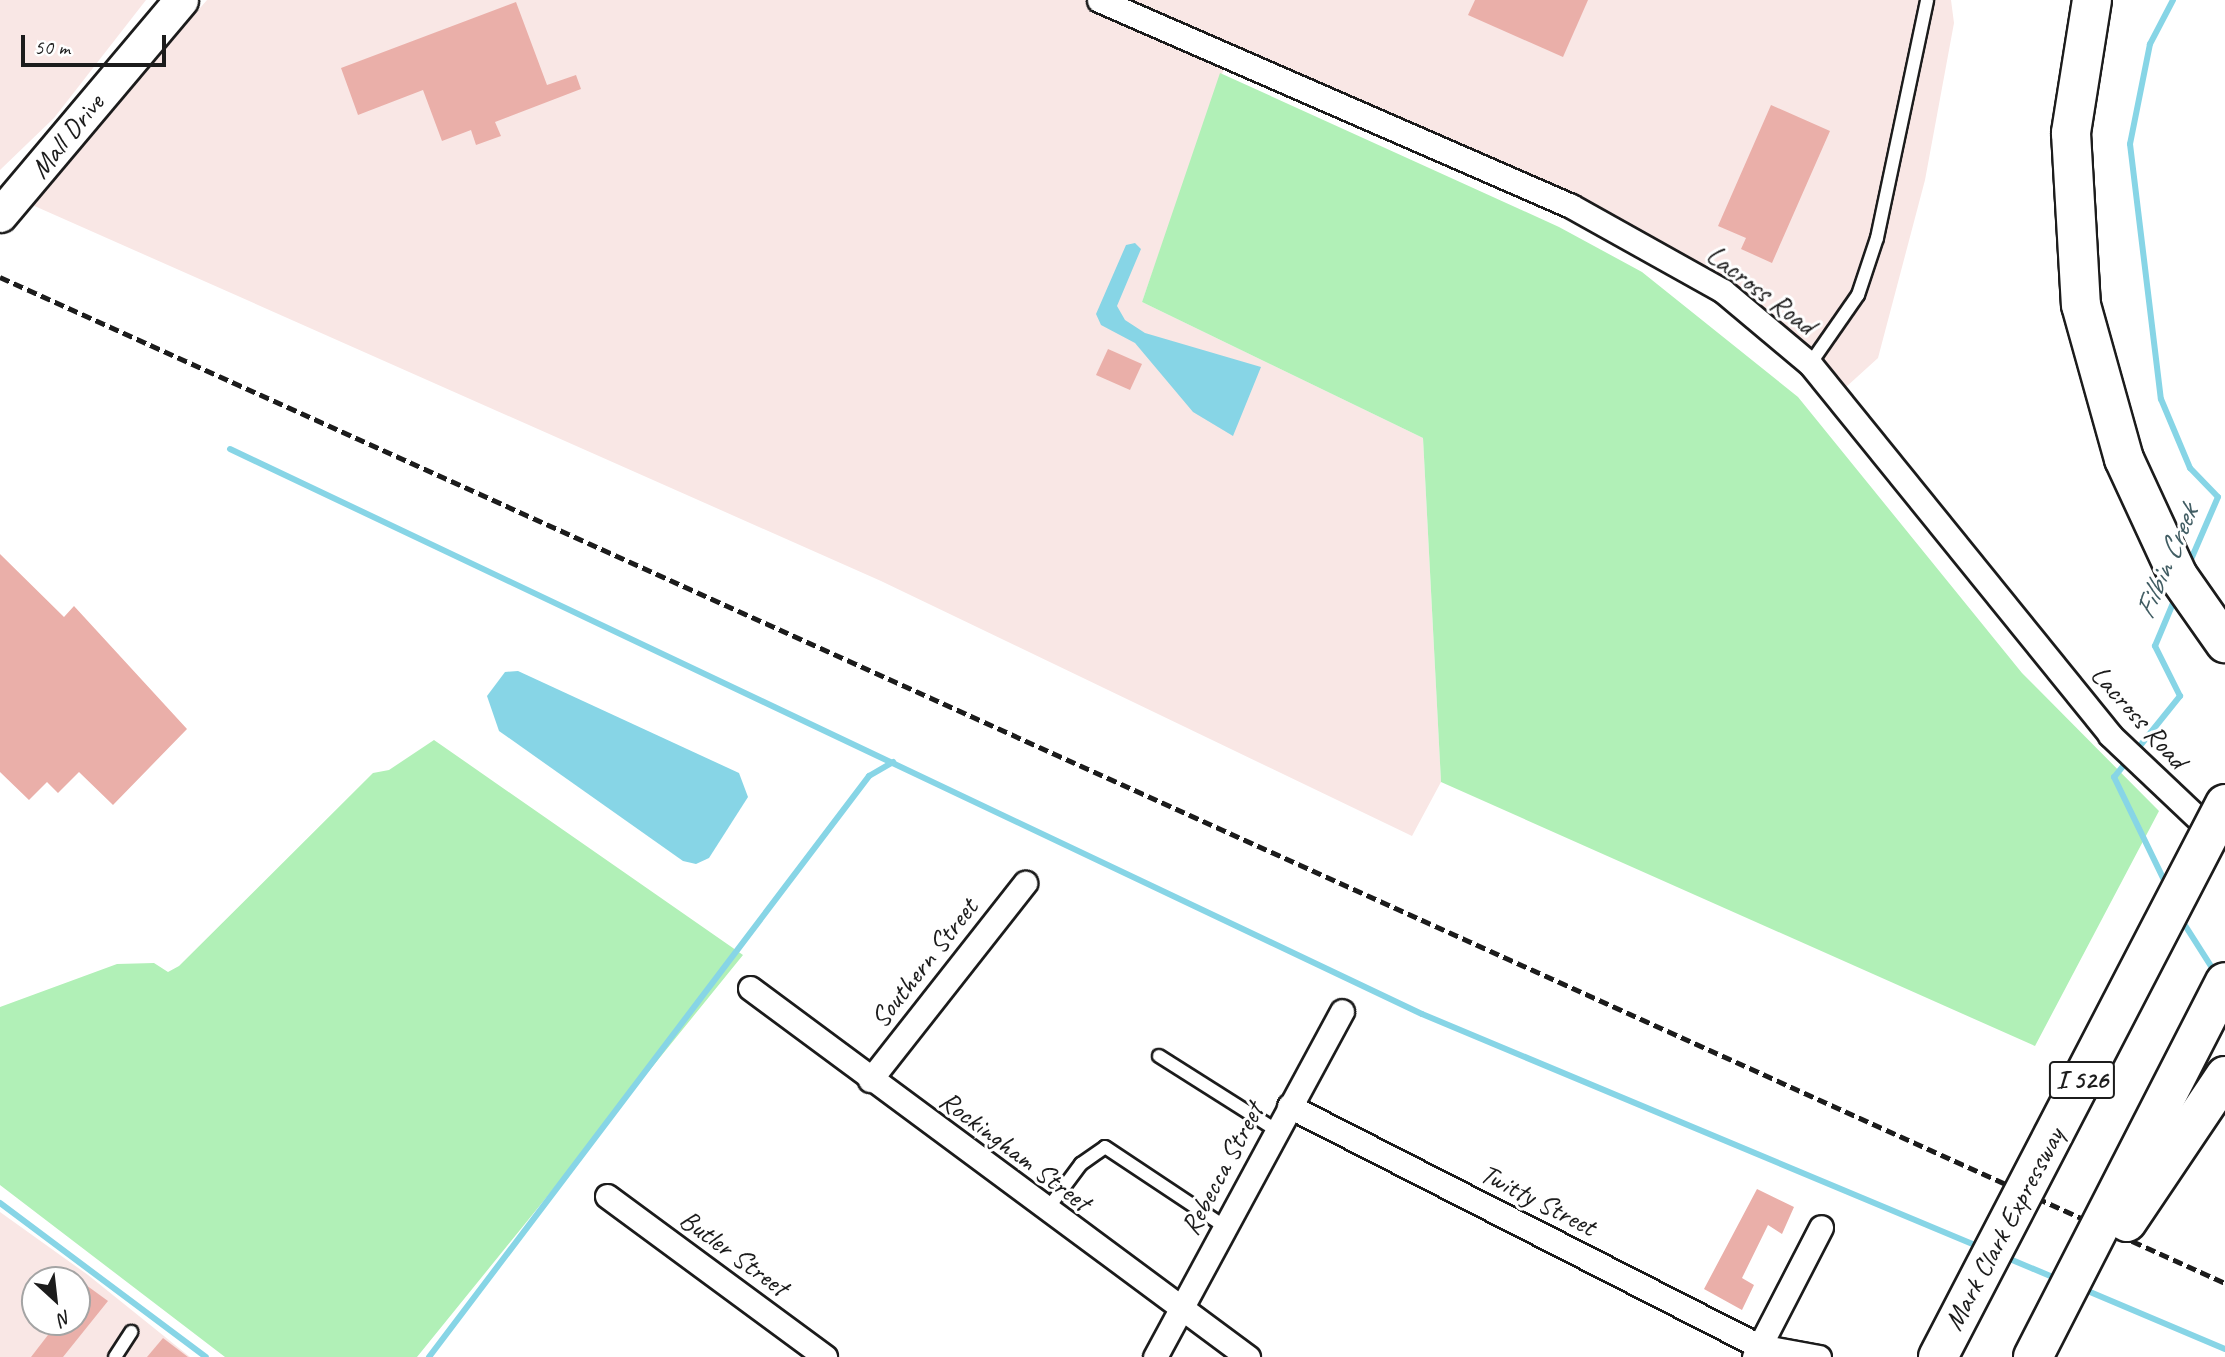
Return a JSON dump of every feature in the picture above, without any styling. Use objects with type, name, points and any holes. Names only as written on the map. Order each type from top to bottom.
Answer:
[{"type":"highway","points":[[2092,0],[2071,133],[2081,304],[2107,412],[2129,471],[2178,576],[2225,643]]},
{"type":"highway","name":"Mark Clark Expressway","points":[[1938,1357],[2225,804]]},
{"type":"highway","points":[[2033,1357],[2225,982]]},
{"type":"highway","points":[[2042,1357],[2225,1076]]},
{"type":"street","name":"Lacross Road","points":[[1099,0],[1572,206],[1723,291],[1810,364],[2110,735],[2146,774],[2225,844]]},
{"type":"street","name":"Mall Drive","points":[[9,205],[172,8]]},
{"type":"street","name":"Southern Street","points":[[870,1080],[1025,883]]},
{"type":"street","name":"Rockingham Street","points":[[750,988],[1046,1211],[1248,1357]]},
{"type":"street","name":"Rebecca Street","points":[[1155,1357],[1342,1011]]},
{"type":"street","name":"Twitty Street","points":[[1289,1106],[1756,1352],[1819,1357]]},
{"type":"street","name":"Butler Street","points":[[607,1196],[825,1357]]},
{"type":"street","points":[[1756,1352],[1821,1227]]},
{"type":"lane","points":[[1810,364],[1858,296],[1877,238],[1927,0]]},
{"type":"lane","points":[[1159,1056],[1276,1130]]},
{"type":"lane","points":[[1046,1211],[1081,1164],[1105,1147],[1224,1226]]},
{"type":"lane","points":[[115,1357],[131,1332]]},
{"type":"shaded area","points":[[0,0],[146,0],[54,118],[0,170]]},
{"type":"shaded area","points":[[207,0],[1951,0],[1954,23],[1925,180],[1878,358],[1835,397],[1723,291],[1571,206],[1228,57],[1142,302],[1423,438],[1441,782],[1412,836],[881,581],[30,204]]},
{"type":"shaded area","points":[[0,1212],[75,1266],[21,1266],[21,1336],[91,1336],[91,1277],[190,1357],[0,1357]]},
{"type":"green space","points":[[1220,73],[1559,227],[1642,272],[1798,397],[2022,673],[2159,811],[2035,1046],[1441,782],[1423,438],[1142,302]]},
{"type":"green space","points":[[434,740],[743,955],[417,1357],[225,1357],[0,1185],[0,1007],[117,964],[154,963],[168,972],[179,966],[373,773],[389,770]]},
{"type":"water","points":[[1135,243],[1141,249],[1117,306],[1125,320],[1145,333],[1261,367],[1233,436],[1193,412],[1135,343],[1101,325],[1096,314],[1126,245]]},
{"type":"water","points":[[518,671],[739,773],[748,797],[709,858],[696,864],[683,861],[499,731],[487,696],[505,672]]},
{"type":"building","points":[[1475,0],[1588,0],[1563,57],[1468,15]]},
{"type":"building","points":[[516,2],[547,85],[576,75],[581,89],[495,122],[501,136],[476,145],[471,130],[442,141],[423,90],[358,115],[341,68]]},
{"type":"building","points":[[1771,105],[1830,131],[1772,263],[1741,249],[1746,238],[1718,226]]},
{"type":"building","points":[[1108,349],[1142,364],[1130,390],[1096,375]]},
{"type":"building","points":[[0,554],[64,617],[74,606],[187,729],[113,805],[79,772],[58,793],[47,782],[29,800],[0,772]]},
{"type":"building","points":[[1757,1189],[1794,1207],[1782,1234],[1768,1225],[1742,1278],[1754,1285],[1742,1310],[1704,1289]]},
{"type":"building","points":[[91,1289],[108,1301],[91,1322]]},
{"type":"building","points":[[47,1336],[80,1336],[63,1357],[31,1357]]},
{"type":"building","points":[[163,1338],[188,1357],[147,1357]]},
{"type":"waterway","points":[[2173,0],[2150,44],[2130,144],[2161,399],[2190,468],[2218,497],[2189,564]]},
{"type":"waterway","points":[[230,449],[1422,1014],[1982,1248]]},
{"type":"waterway","name":"Filbin Creek","points":[[2135,752],[2180,696],[2155,646],[2176,596]]},
{"type":"waterway","name":"Filbin Creek","points":[[2128,760],[2114,777],[2167,886]]},
{"type":"waterway","points":[[429,1357],[869,776],[893,762]]},
{"type":"waterway","name":"Filbin Creek","points":[[2181,919],[2216,974]]},
{"type":"waterway","points":[[0,1203],[206,1357]]},
{"type":"waterway","points":[[2005,1257],[2060,1280]]},
{"type":"waterway","points":[[2083,1289],[2225,1349]]},
{"type":"railway","points":[[0,277],[2225,1283]]}]
